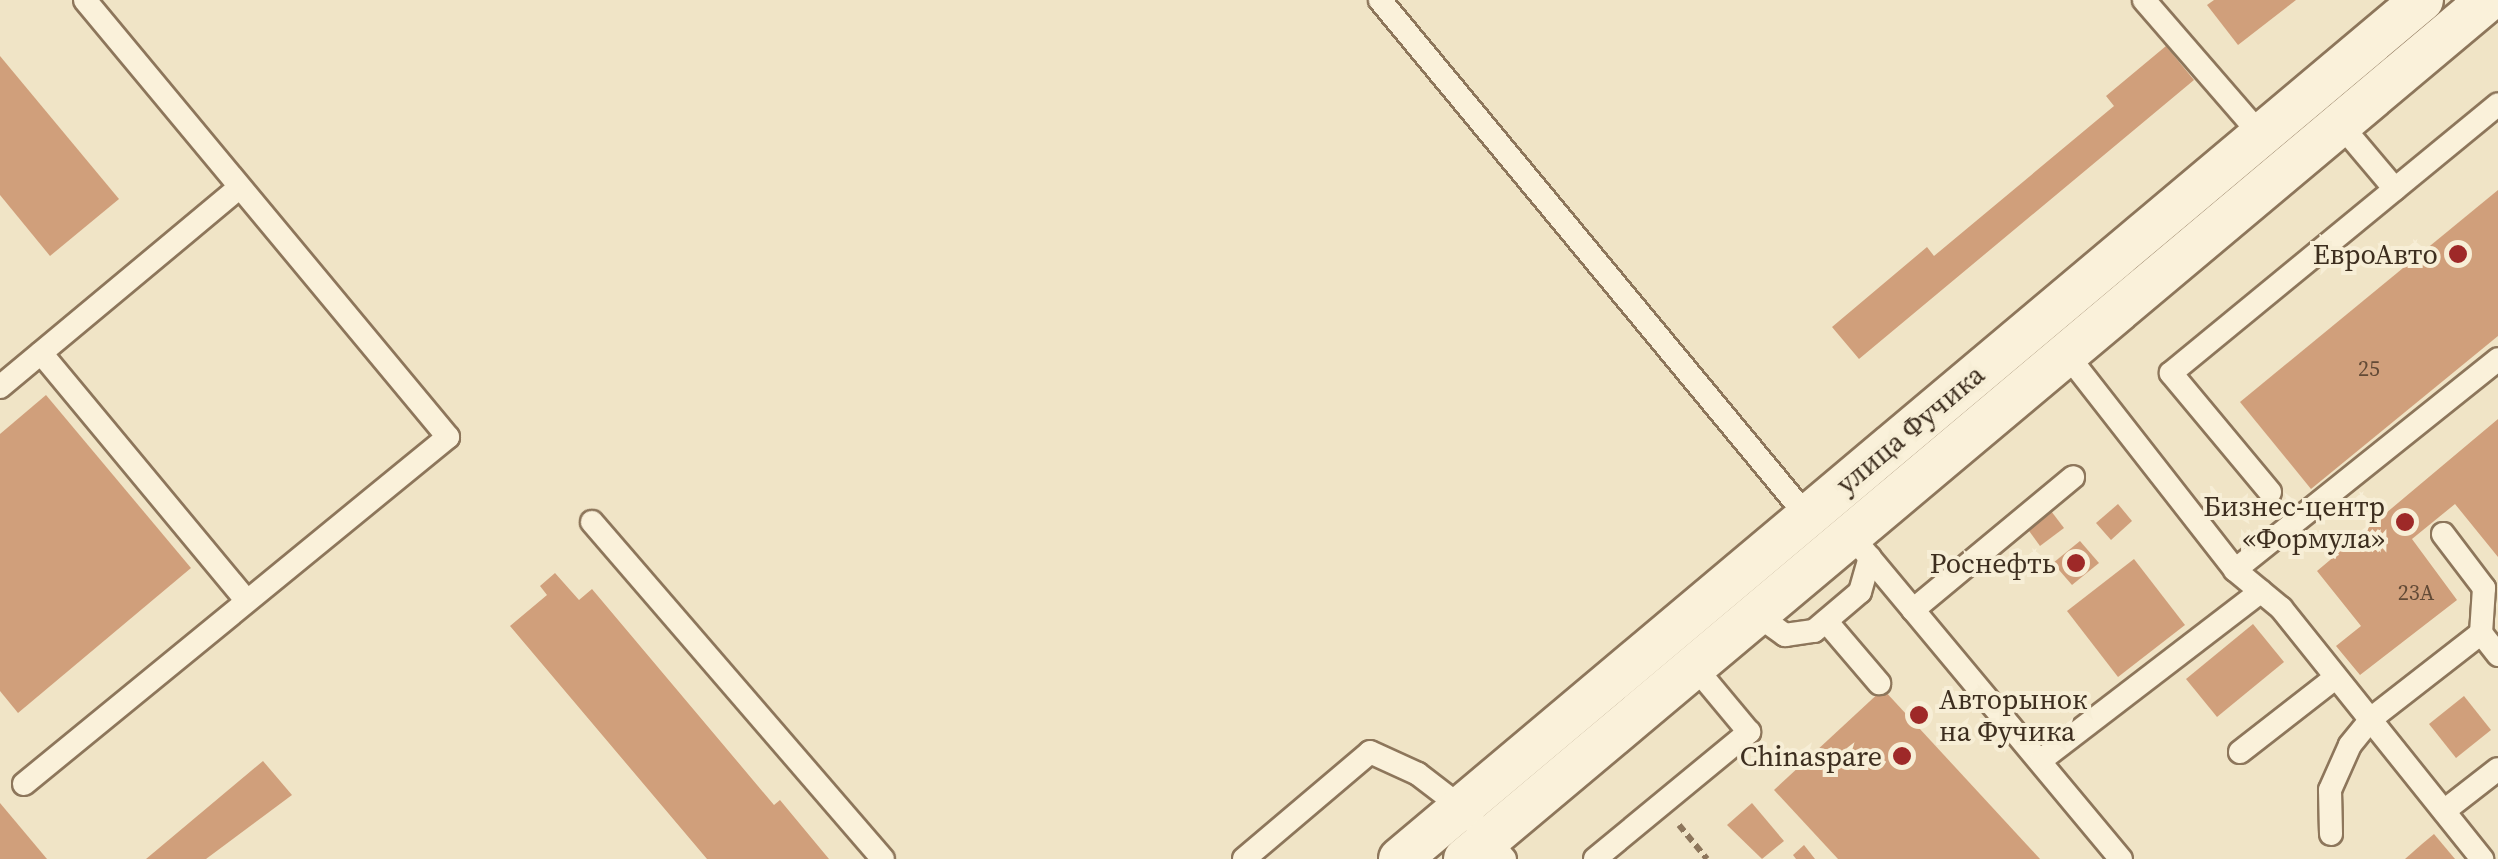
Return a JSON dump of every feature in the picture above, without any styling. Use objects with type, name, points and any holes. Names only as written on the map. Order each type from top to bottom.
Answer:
[{"type":"street","name":"улица Фучика","points":[[1400,859],[2422,0]]},
{"type":"street","name":"улица Фучика","points":[[1487,852],[1694,666],[1756,614],[1852,547],[2066,354],[2488,0]]},
{"type":"lane","points":[[24,784],[448,437],[84,0]]},
{"type":"lane","points":[[1380,0],[1816,509],[1913,610],[2121,859]]},
{"type":"lane","points":[[2144,0],[2289,167]]},
{"type":"lane","points":[[2270,492],[2171,373],[2498,104]]},
{"type":"lane","points":[[2340,124],[2395,189]]},
{"type":"lane","points":[[0,387],[240,187]]},
{"type":"lane","points":[[2039,321],[2235,570],[2261,591],[2372,718],[2482,859]]},
{"type":"lane","points":[[41,352],[247,601]]},
{"type":"lane","points":[[2235,570],[2498,359]]},
{"type":"lane","points":[[1913,610],[2073,477]]},
{"type":"lane","points":[[592,522],[883,859]]},
{"type":"lane","points":[[2443,534],[2484,588],[2481,634],[2498,655]]},
{"type":"lane","points":[[1756,614],[1785,634],[1814,632],[1860,592],[1852,547]]},
{"type":"lane","points":[[2042,760],[2261,591]]},
{"type":"lane","points":[[1826,622],[1879,683]]},
{"type":"lane","points":[[2331,834],[2330,790],[2350,745],[2372,718],[2481,634]]},
{"type":"lane","points":[[1595,859],[1749,732],[1694,666]]},
{"type":"lane","points":[[2240,752],[2335,678]]},
{"type":"lane","points":[[1244,859],[1370,752],[1418,774],[1461,807],[1487,852]]},
{"type":"lane","points":[[2444,811],[2498,769]]},
{"type":"building","points":[[2214,0],[2296,0],[2238,45],[2207,5]]},
{"type":"building","points":[[2166,46],[2194,80],[1859,359],[1832,327],[1927,247],[1934,256],[2114,106],[2106,96]]},
{"type":"building","points":[[0,56],[119,199],[50,256],[0,195]]},
{"type":"building","points":[[2498,190],[2498,336],[2311,489],[2240,402]]},
{"type":"building","points":[[46,395],[191,568],[18,713],[0,691],[0,434]]},
{"type":"building","name":"Бизнес-центр «Формула»","points":[[2498,419],[2498,557],[2455,504],[2412,539],[2457,600],[2360,675],[2336,646],[2361,626],[2317,571]]},
{"type":"building","points":[[2118,504],[2132,521],[2111,540],[2096,523]]},
{"type":"building","points":[[2048,507],[2064,528],[2040,546],[2024,524]]},
{"type":"building","name":"Роснефть","points":[[2080,541],[2099,563],[2072,585],[2053,563]]},
{"type":"building","points":[[2134,559],[2185,625],[2118,677],[2067,611]]},
{"type":"building","points":[[555,573],[579,600],[592,589],[774,805],[780,800],[829,859],[707,859],[510,626],[547,595],[540,586]]},
{"type":"building","points":[[2253,624],[2284,662],[2217,717],[2186,679]]},
{"type":"building","points":[[1883,689],[2040,859],[1838,859],[1774,790]]},
{"type":"building","points":[[2464,696],[2491,730],[2456,758],[2429,724]]},
{"type":"building","points":[[263,761],[292,795],[206,859],[146,859]]},
{"type":"building","points":[[0,803],[47,859],[0,859]]},
{"type":"building","points":[[1752,803],[1784,841],[1762,859],[1727,825]]},
{"type":"building","points":[[2434,834],[2455,859],[2405,859],[2422,844]]},
{"type":"building","points":[[1804,845],[1815,859],[1796,859],[1793,855]]},
{"type":"place","name":"ЕвроАвто","points":[[2458,254]]},
{"type":"place","name":"Бизнес-центр «Формула»","points":[[2405,522]]},
{"type":"place","name":"Роснефть","points":[[2076,563]]},
{"type":"place","name":"Авторынок на Фучика","points":[[1919,715]]},
{"type":"place","name":"Chinaspare","points":[[1902,756]]}]
